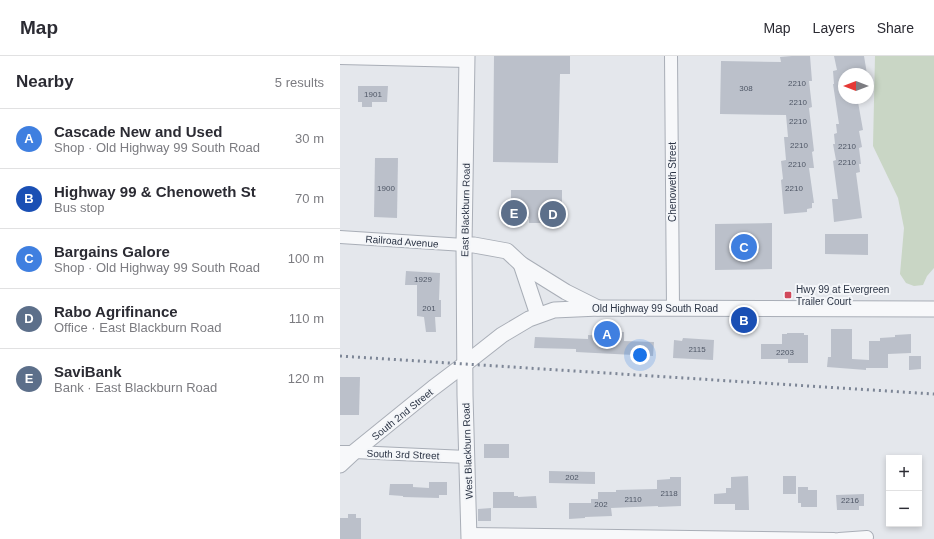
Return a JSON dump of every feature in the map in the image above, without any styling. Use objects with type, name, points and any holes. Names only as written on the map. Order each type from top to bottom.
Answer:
[{"type":"street","name":"Chenoweth Street","points":[[671,56],[672,308]]},
{"type":"street","points":[[340,58],[467,59]]},
{"type":"street","name":"East Blackburn Road","points":[[465,364],[464,245],[467,59]]},
{"type":"street","name":"Railroad Avenue","points":[[340,236],[464,245]]},
{"type":"street","points":[[464,245],[474,245],[507,251],[521,264],[566,292],[599,308]]},
{"type":"street","points":[[521,264],[538,315]]},
{"type":"street","name":"Old Highway 99 South Road","points":[[465,364],[502,334],[529,319],[554,310],[599,308],[934,309]]},
{"type":"street","name":"South 2nd Street","points":[[340,465],[347,452],[465,364]]},
{"type":"street","name":"West Blackburn Road","points":[[465,364],[469,536]]},
{"type":"street","name":"South 3rd Street","points":[[347,452],[467,457]]},
{"type":"street","points":[[469,536],[834,539]]},
{"type":"street","points":[[839,539],[867,537]]},
{"type":"green space","points":[[875,56],[934,56],[934,268],[927,276],[923,285],[914,286],[906,283],[900,274],[904,228],[898,198],[873,146]]},
{"type":"building","points":[[494,56],[570,56],[570,74],[560,74],[558,163],[493,162]]},
{"type":"building","points":[[810,56],[812,81],[809,81],[812,107],[809,108],[814,151],[812,152],[814,168],[809,168],[814,203],[812,203],[812,208],[807,209],[807,212],[784,214],[781,161],[786,160],[784,137],[788,137],[786,115],[720,114],[721,61],[781,62],[780,57]]},
{"type":"building","points":[[834,56],[864,56],[866,68],[838,68],[838,104],[858,104],[863,130],[859,131],[862,147],[859,148],[861,164],[859,164],[860,172],[856,173],[862,218],[834,222],[832,199],[838,199],[833,161],[836,160],[833,144],[835,144],[834,134],[837,133],[836,124],[839,124],[833,84],[833,71],[837,70]]},
{"type":"building","points":[[358,86],[388,86],[387,102],[372,102],[372,107],[362,107],[362,102],[358,102]]},
{"type":"building","points":[[375,158],[398,158],[397,218],[374,217]]},
{"type":"building","points":[[511,190],[562,190],[562,218],[542,218],[542,223],[529,223],[529,218],[517,218],[512,223],[506,216],[511,212]]},
{"type":"building","points":[[772,223],[772,269],[715,270],[715,224]]},
{"type":"building","points":[[825,234],[868,234],[868,255],[825,254]]},
{"type":"building","points":[[406,271],[440,273],[439,300],[441,300],[441,317],[435,317],[436,332],[426,332],[424,317],[417,316],[417,285],[405,285]]},
{"type":"building","points":[[831,329],[852,329],[852,359],[869,360],[869,341],[880,341],[880,338],[895,337],[895,335],[911,334],[911,353],[888,354],[888,368],[866,368],[866,370],[827,367],[828,357],[831,357]]},
{"type":"building","points":[[602,331],[624,332],[624,341],[654,342],[653,356],[576,352],[576,349],[534,348],[535,337],[588,339],[588,335],[602,336]]},
{"type":"building","points":[[804,333],[804,335],[808,335],[808,363],[788,363],[788,359],[761,359],[761,344],[782,344],[782,334]]},
{"type":"building","points":[[683,338],[714,340],[713,360],[673,358],[674,340],[682,341]]},
{"type":"building","points":[[909,356],[921,356],[921,369],[909,370]]},
{"type":"building","points":[[340,377],[360,377],[359,415],[340,415]]},
{"type":"building","points":[[484,444],[509,444],[509,458],[484,458]]},
{"type":"building","points":[[549,471],[595,472],[595,484],[549,483]]},
{"type":"building","points":[[748,476],[749,510],[735,510],[735,504],[714,504],[714,494],[726,493],[726,488],[731,488],[731,477]]},
{"type":"building","points":[[783,476],[796,476],[796,494],[783,494]]},
{"type":"building","points":[[670,477],[681,477],[681,506],[611,508],[612,516],[569,519],[569,503],[591,503],[591,499],[598,499],[598,492],[657,489],[657,480],[670,479]]},
{"type":"building","points":[[429,482],[447,482],[447,495],[439,495],[439,498],[389,495],[390,484],[413,484],[413,487],[429,488]]},
{"type":"building","points":[[798,487],[808,487],[808,490],[817,490],[817,507],[801,507],[801,503],[798,503]]},
{"type":"building","points":[[493,492],[514,492],[514,496],[518,497],[536,496],[537,508],[493,508]]},
{"type":"building","points":[[864,494],[864,506],[859,506],[859,510],[837,510],[836,495]]},
{"type":"building","points":[[491,508],[491,521],[478,521],[478,509]]},
{"type":"building","points":[[348,514],[356,514],[356,518],[361,518],[361,539],[340,539],[340,518],[348,518]]},
{"type":"railway","points":[[340,356],[934,394]]},
{"type":"place","name":"SaviBank","points":[[514,213]]},
{"type":"place","name":"Rabo Agrifinance","points":[[553,214]]},
{"type":"place","name":"Bargains Galore","points":[[744,247]]},
{"type":"place","name":"Hwy 99 at Evergreen Trailer Court","points":[[788,295]]},
{"type":"place","name":"Highway 99 & Chenoweth St","points":[[744,320]]},
{"type":"place","name":"Cascade New and Used","points":[[607,334]]}]
